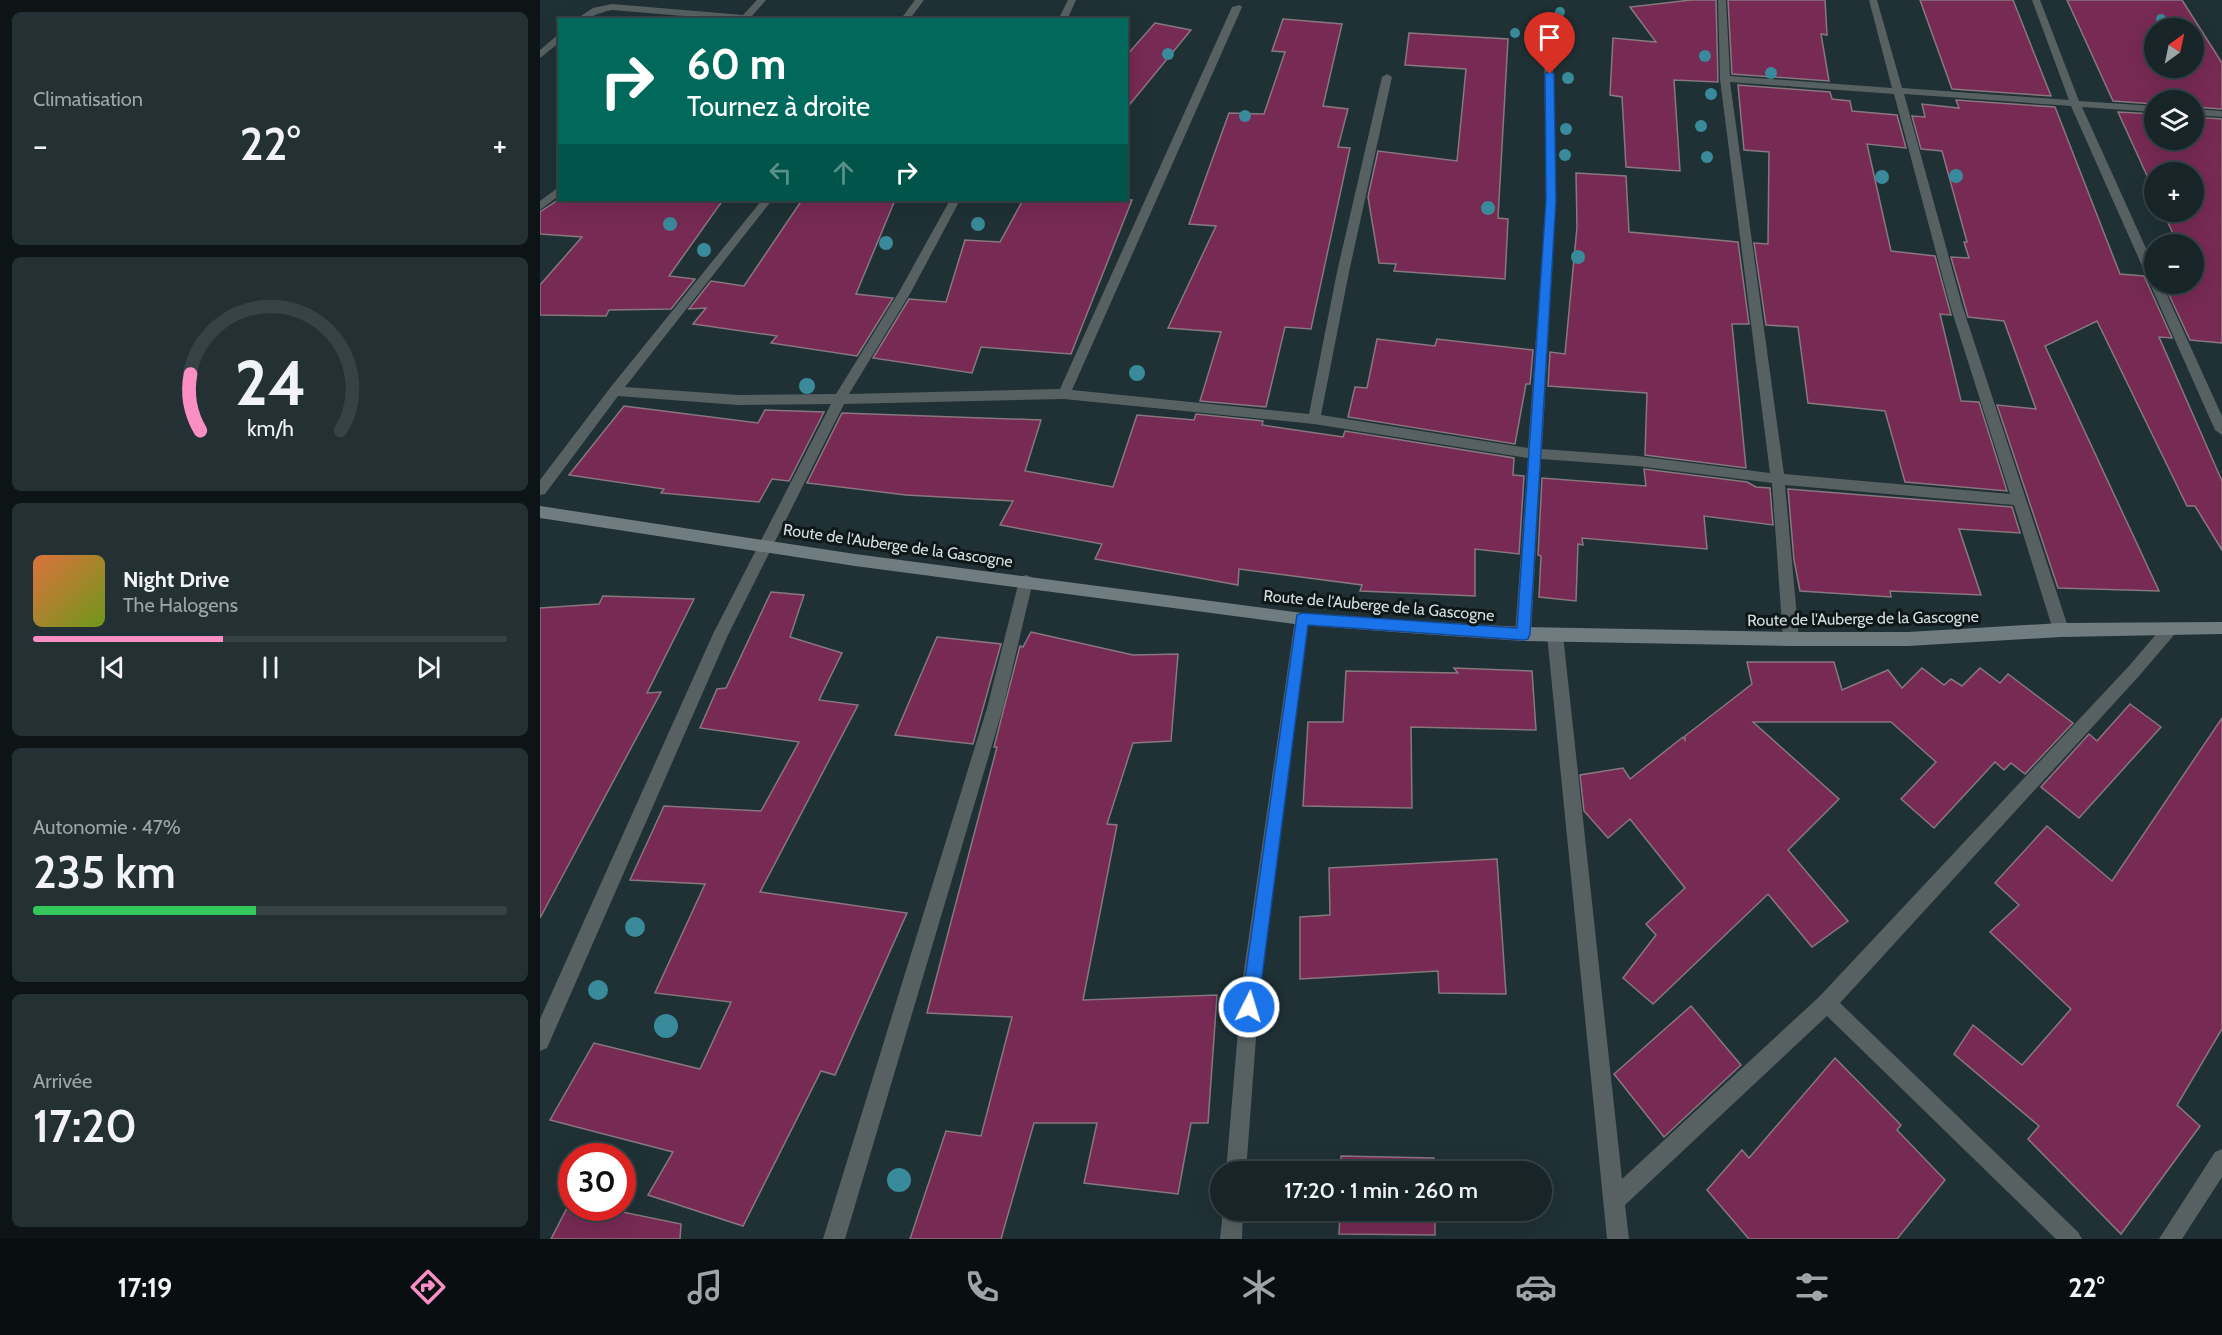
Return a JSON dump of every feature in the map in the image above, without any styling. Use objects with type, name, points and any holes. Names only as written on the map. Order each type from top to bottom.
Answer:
[{"type":"street","points":[[582,18],[596,10],[612,7],[745,18],[762,0]]},
{"type":"street","points":[[906,18],[921,0]]},
{"type":"street","points":[[1063,18],[1072,0]]},
{"type":"street","points":[[1722,0],[1725,79],[1778,479],[1791,639]]},
{"type":"street","points":[[1873,0],[1895,89],[1956,305],[2061,630]]},
{"type":"street","points":[[2036,0],[2075,103],[2144,257]]},
{"type":"street","points":[[1064,394],[1182,136],[1238,7]]},
{"type":"street","points":[[1523,634],[1551,200],[1549,34]]},
{"type":"street","points":[[540,55],[558,38]]},
{"type":"street","points":[[1314,419],[1343,272],[1387,77]]},
{"type":"street","points":[[1725,79],[1895,89],[2144,108]]},
{"type":"street","points":[[2204,113],[2222,114]]},
{"type":"street","points":[[540,207],[558,191]]},
{"type":"street","points":[[540,490],[615,391],[766,201]]},
{"type":"street","points":[[540,1041],[721,634],[765,544],[840,398],[905,292],[954,201]]},
{"type":"street","points":[[2161,294],[2222,430]]},
{"type":"street","points":[[615,391],[738,400],[962,398],[1064,394],[1314,419],[1536,454],[1636,461],[1778,479],[2019,500]]},
{"type":"street","name":"Route de l'Auberge de la Gascogne","points":[[540,512],[765,544],[855,560],[1302,619],[1523,634],[1791,639],[1908,639],[2061,630],[2222,628]]},
{"type":"street","points":[[834,1239],[995,708],[1026,581]]},
{"type":"street","points":[[1237,1161],[1251,984],[1302,619]]},
{"type":"street","points":[[1615,1200],[1827,1003],[2169,630]]},
{"type":"street","points":[[1555,635],[1618,1239]]},
{"type":"street","points":[[1827,1003],[2071,1239]]},
{"type":"street","points":[[2170,1239],[2222,1159]]},
{"type":"street","points":[[1231,1239],[1232,1221]]},
{"type":"building","points":[[1691,0],[1716,0],[1718,82],[1674,80],[1680,171],[1626,167],[1622,97],[1610,95],[1613,38],[1656,42],[1630,7]]},
{"type":"building","points":[[1728,0],[1825,0],[1827,35],[1821,34],[1829,81],[1732,74]]},
{"type":"building","points":[[1920,0],[2013,0],[2051,96],[1952,89]]},
{"type":"building","points":[[2067,0],[2182,0],[2193,18],[2144,18],[2144,78],[2204,78],[2204,35],[2222,63],[2222,109],[2204,108],[2204,90],[2144,90],[2144,103],[2113,101]]},
{"type":"building","points":[[1283,19],[1342,24],[1323,106],[1348,109],[1338,147],[1350,148],[1311,329],[1285,327],[1266,407],[1200,401],[1221,332],[1168,328],[1216,226],[1189,224],[1229,113],[1264,114],[1285,52],[1272,51]]},
{"type":"building","points":[[1155,23],[1191,30],[1128,107],[1128,54]]},
{"type":"building","points":[[1409,33],[1508,39],[1498,218],[1508,219],[1505,279],[1394,271],[1396,264],[1379,263],[1368,197],[1378,151],[1457,161],[1466,69],[1405,65]]},
{"type":"building","points":[[1738,85],[1830,92],[1832,99],[1850,101],[1852,111],[1897,115],[1906,148],[1867,144],[1891,251],[1935,256],[1951,315],[1940,314],[1961,401],[1979,402],[2007,491],[1905,482],[1885,411],[1808,403],[1798,327],[1766,325],[1754,243],[1768,244],[1769,152],[1744,150]]},
{"type":"building","points":[[1956,100],[2055,107],[2120,274],[2144,276],[2144,294],[2152,294],[2172,338],[2159,337],[2222,481],[2222,550],[2195,506],[2187,506],[2097,321],[2045,346],[2159,591],[2058,588],[1997,405],[2036,409],[2004,321],[1968,317],[1951,257],[1969,258],[1964,242],[1967,242],[1942,151],[1921,149],[1912,116],[1925,117],[1922,104],[1959,108]]},
{"type":"building","points":[[2118,112],[2144,113],[2144,150],[2204,150],[2204,118],[2222,119],[2222,343],[2190,340],[2169,294],[2204,294],[2204,234],[2173,234],[2168,222],[2204,222],[2204,162],[2144,162],[2144,169]]},
{"type":"building","points":[[1576,173],[1626,176],[1629,232],[1738,242],[1749,324],[1732,324],[1746,468],[1645,455],[1647,393],[1548,386],[1550,352],[1565,354],[1577,227]]},
{"type":"building","points":[[558,200],[722,201],[669,276],[695,279],[671,309],[609,310],[606,316],[540,315],[540,285],[582,237],[540,234],[540,212]]},
{"type":"building","points":[[1132,200],[1071,354],[981,347],[972,373],[873,358],[909,299],[946,302],[965,240],[1000,242],[1022,201]]},
{"type":"building","points":[[801,201],[895,201],[856,294],[893,298],[857,356],[771,343],[777,336],[693,324],[706,308],[689,309],[711,281],[744,286]]},
{"type":"building","points":[[1377,339],[1435,346],[1437,339],[1533,350],[1530,384],[1526,384],[1515,444],[1348,417],[1355,387],[1367,388]]},
{"type":"building","points":[[624,406],[758,423],[765,410],[824,412],[789,481],[772,479],[759,502],[661,493],[664,489],[569,475]]},
{"type":"building","points":[[842,413],[1041,420],[1025,471],[1113,487],[1137,415],[1194,420],[1196,414],[1263,421],[1262,425],[1343,437],[1345,431],[1514,458],[1513,475],[1524,476],[1519,554],[1475,549],[1475,596],[1360,591],[1362,585],[1239,569],[1238,585],[1095,559],[1102,544],[1000,525],[1013,501],[906,495],[807,483]]},
{"type":"building","points":[[1644,469],[1747,482],[1756,487],[1770,488],[1773,525],[1704,516],[1707,549],[1582,538],[1583,545],[1578,544],[1576,601],[1539,597],[1541,556],[1538,555],[1542,478],[1646,486]]},
{"type":"building","points":[[1788,489],[2012,507],[2020,533],[1959,529],[1981,595],[1890,591],[1891,597],[1800,591],[1794,560]]},
{"type":"building","points":[[771,592],[804,595],[790,637],[842,653],[819,700],[858,705],[760,892],[907,913],[835,1075],[821,1071],[743,1226],[648,1195],[673,1152],[550,1120],[594,1043],[700,1069],[731,1002],[655,993],[705,884],[630,880],[664,806],[761,811],[799,742],[700,728],[717,689],[726,688]]},
{"type":"building","points":[[603,596],[694,599],[647,693],[661,692],[540,918],[540,608],[599,604]]},
{"type":"building","points":[[1031,632],[1133,655],[1178,654],[1171,741],[1133,743],[1107,824],[1117,825],[1083,1000],[1217,995],[1208,1123],[1191,1123],[1178,1194],[1084,1183],[1097,1123],[1034,1123],[1001,1239],[910,1239],[946,1131],[981,1136],[1012,1017],[927,1013],[997,747],[994,747],[1020,646],[1023,647]]},
{"type":"building","points":[[937,637],[1001,644],[973,744],[895,735]]},
{"type":"building","points":[[1747,662],[1834,662],[1842,690],[1888,670],[1902,688],[1922,668],[1944,685],[1951,679],[1962,686],[1980,668],[2000,683],[2008,674],[2073,723],[2025,774],[2011,763],[2004,770],[1995,762],[1934,828],[1901,799],[1936,762],[1891,722],[1753,722],[1839,799],[1788,850],[1848,921],[1812,947],[1768,894],[1653,1004],[1623,978],[1656,935],[1646,924],[1685,888],[1630,819],[1608,838],[1584,811],[1580,775],[1623,768],[1630,779],[1683,737],[1685,740],[1685,736],[1752,684]]},
{"type":"building","points":[[1454,668],[1532,671],[1536,730],[1411,727],[1412,808],[1303,806],[1308,722],[1343,722],[1346,671],[1458,673]]},
{"type":"building","points":[[2130,704],[2161,727],[2079,818],[2041,787],[2089,734],[2097,741]]},
{"type":"building","points":[[2222,718],[2222,1029],[2177,1105],[2200,1126],[2121,1234],[2028,1139],[2039,1126],[1954,1054],[1973,1025],[2022,1065],[2071,1009],[1990,932],[2019,905],[1995,883],[2047,826],[2112,881]]},
{"type":"building","points":[[1497,859],[1506,994],[1439,993],[1438,971],[1300,979],[1300,917],[1330,915],[1329,868]]},
{"type":"building","points":[[1691,1006],[1741,1065],[1664,1137],[1614,1074]]},
{"type":"building","points":[[1835,1058],[1901,1125],[1897,1130],[1945,1180],[1897,1239],[1749,1239],[1707,1190],[1742,1150],[1749,1158]]},
{"type":"building","points":[[1341,1156],[1434,1158],[1434,1161],[1341,1161]]},
{"type":"building","points":[[636,1215],[681,1224],[680,1239],[551,1239],[560,1221],[636,1221]]},
{"type":"building","points":[[1340,1221],[1435,1221],[1435,1235],[1339,1234]]},
{"type":"route","points":[[1249,1007],[1302,619],[1523,634],[1551,200],[1550,74]]}]
